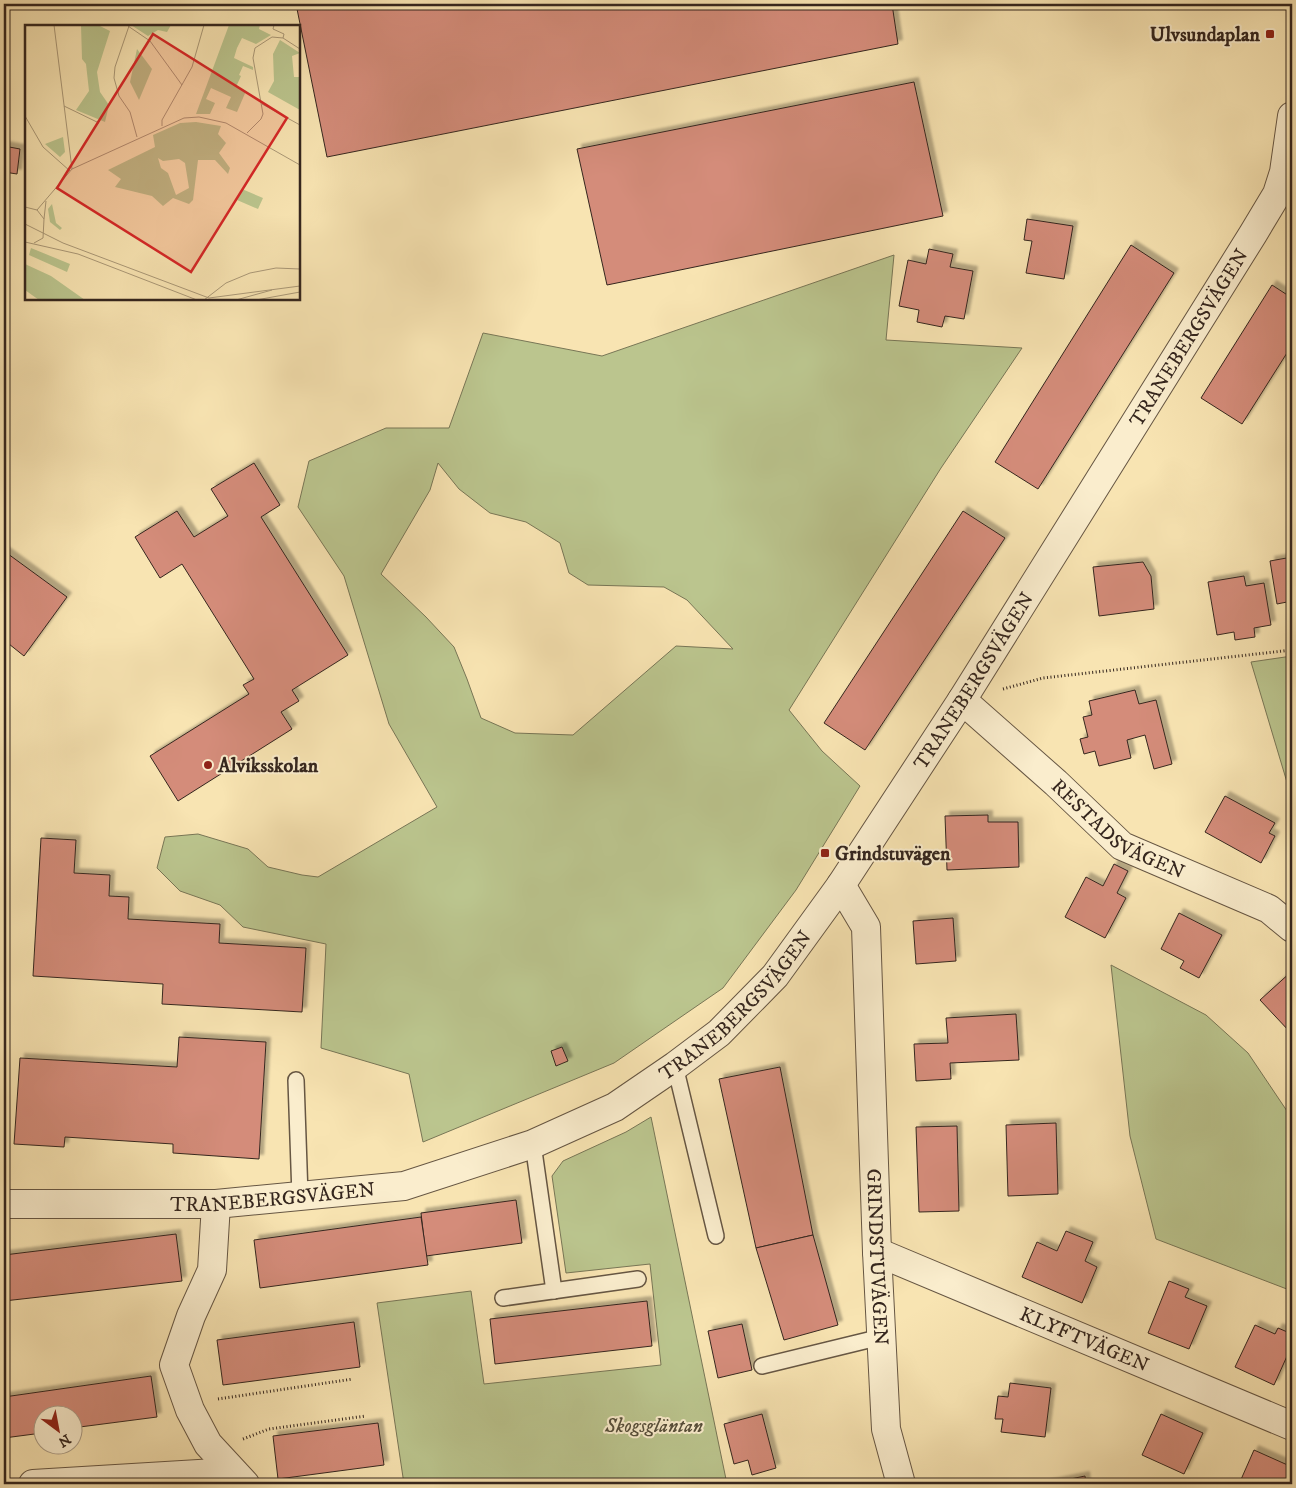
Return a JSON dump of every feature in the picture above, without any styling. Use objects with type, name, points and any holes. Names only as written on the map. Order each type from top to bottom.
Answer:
[{"type":"street","name":"TRANEBERGSVÄGEN","points":[[4,1204],[216,1204],[404,1186],[533,1144],[615,1106],[675,1066],[719,1033],[775,976],[841,885],[962,700],[1248,242],[1286,188],[1292,116]]},
{"type":"street","name":"RESTADSVÄGEN","points":[[962,700],[1056,783],[1122,846],[1269,909],[1292,928]]},
{"type":"street","name":"GRINDSTUVÄGEN","points":[[841,885],[866,927],[877,1252],[886,1429],[901,1484]]},
{"type":"street","points":[[216,1204],[212,1270],[191,1316],[174,1364],[187,1404],[208,1444],[239,1478]]},
{"type":"street","name":"KLYFTVÄGEN","points":[[877,1252],[1292,1426]]},
{"type":"street","points":[[33,1484],[239,1478]]},
{"type":"lane","points":[[675,1066],[716,1236]]},
{"type":"lane","points":[[296,1080],[300,1196]]},
{"type":"lane","points":[[533,1144],[554,1291]]},
{"type":"lane","points":[[503,1298],[638,1279]]},
{"type":"lane","points":[[762,1366],[881,1337]]},
{"type":"path","points":[[962,700],[1043,678],[1292,650]]},
{"type":"path","points":[[187,1404],[352,1379]]},
{"type":"path","points":[[214,1451],[269,1429],[366,1416]]},
{"type":"green space","points":[[894,255],[886,340],[1022,348],[941,468],[789,710],[822,751],[860,786],[796,890],[723,988],[614,1063],[423,1142],[409,1074],[321,1048],[326,944],[243,927],[220,905],[180,891],[157,868],[165,837],[198,834],[248,849],[268,867],[318,877],[437,807],[389,724],[344,576],[298,507],[309,461],[386,428],[449,428],[483,333],[602,356]],"holes":[[[438,463],[459,489],[490,513],[526,522],[560,543],[569,573],[588,585],[664,587],[687,600],[733,649],[676,646],[573,735],[515,733],[481,718],[454,647],[381,574],[430,490]]]},
{"type":"green space","points":[[1292,656],[1292,799],[1251,662]]},
{"type":"green space","points":[[1111,965],[1206,1015],[1248,1053],[1287,1111],[1292,1130],[1292,1291],[1156,1239],[1130,1136]]},
{"type":"green space","name":"Skogsgläntan","points":[[651,1117],[727,1484],[492,1484],[491,1480],[455,1484],[404,1484],[377,1303],[471,1291],[484,1384],[661,1365],[650,1264],[566,1273],[552,1176],[563,1161],[626,1132]]},
{"type":"building","points":[[296,4],[892,4],[898,44],[327,157]]},
{"type":"building","points":[[914,82],[943,216],[607,285],[577,149]]},
{"type":"building","points":[[4,146],[20,149],[17,174],[4,172]]},
{"type":"building","points":[[1027,219],[1073,226],[1064,279],[1026,273],[1032,241],[1024,240]]},
{"type":"building","points":[[1131,245],[1174,273],[1038,489],[995,462]]},
{"type":"building","points":[[929,249],[953,254],[950,267],[973,271],[964,319],[945,316],[942,327],[917,322],[919,310],[899,306],[908,260],[926,264]]},
{"type":"building","points":[[1272,285],[1292,298],[1292,345],[1242,424],[1201,398]]},
{"type":"building","points":[[254,463],[280,505],[261,517],[348,655],[292,690],[299,701],[281,712],[292,729],[178,801],[150,756],[249,694],[243,685],[254,679],[182,564],[160,578],[135,537],[177,511],[194,537],[228,516],[211,489]]},
{"type":"building","points":[[963,511],[1005,538],[865,750],[824,723]]},
{"type":"building","points":[[4,551],[67,597],[24,656],[4,640]]},
{"type":"building","points":[[1292,557],[1292,601],[1277,604],[1270,561]]},
{"type":"building","points":[[1143,562],[1151,576],[1154,609],[1099,616],[1093,567]]},
{"type":"building","points":[[1244,576],[1246,586],[1264,583],[1271,625],[1254,628],[1255,637],[1235,640],[1234,632],[1217,635],[1208,582]]},
{"type":"building","points":[[1135,690],[1139,704],[1156,700],[1172,764],[1154,769],[1145,735],[1127,740],[1131,758],[1099,766],[1095,751],[1084,754],[1080,739],[1088,737],[1083,717],[1092,715],[1089,701]]},
{"type":"building","points":[[1225,796],[1275,823],[1269,833],[1275,836],[1261,863],[1205,832]]},
{"type":"building","points":[[988,815],[988,822],[1018,822],[1019,867],[947,870],[945,816]]},
{"type":"building","points":[[41,838],[76,840],[74,873],[110,875],[109,896],[129,897],[128,919],[220,924],[219,943],[306,948],[302,1012],[162,1004],[163,984],[33,976]]},
{"type":"building","points":[[1114,864],[1128,871],[1117,893],[1126,898],[1105,938],[1065,917],[1086,877],[1103,886]]},
{"type":"building","points":[[1179,913],[1222,935],[1199,978],[1180,968],[1184,961],[1161,949]]},
{"type":"building","points":[[953,918],[956,961],[916,964],[913,921]]},
{"type":"building","points":[[1292,971],[1292,1030],[1290,1032],[1260,1000]]},
{"type":"building","points":[[1016,1014],[1019,1060],[950,1063],[951,1079],[916,1081],[914,1044],[948,1043],[946,1018]]},
{"type":"building","points":[[179,1037],[266,1042],[259,1159],[173,1153],[173,1144],[65,1137],[64,1147],[14,1144],[20,1058],[177,1067]]},
{"type":"building","points":[[562,1047],[568,1061],[556,1066],[551,1051]]},
{"type":"building","points":[[780,1067],[813,1235],[756,1248],[719,1079]]},
{"type":"building","points":[[1056,1123],[1058,1194],[1008,1196],[1006,1125]]},
{"type":"building","points":[[957,1126],[959,1211],[919,1212],[916,1127]]},
{"type":"building","points":[[516,1200],[522,1243],[426,1256],[421,1213]]},
{"type":"building","points":[[421,1217],[428,1265],[260,1288],[254,1240]]},
{"type":"building","points":[[1066,1231],[1093,1242],[1085,1261],[1097,1267],[1082,1303],[1022,1277],[1037,1242],[1057,1251]]},
{"type":"building","points":[[176,1234],[182,1281],[4,1301],[4,1255]]},
{"type":"building","points":[[813,1235],[838,1325],[784,1340],[756,1248]]},
{"type":"building","points":[[1169,1281],[1189,1289],[1185,1297],[1207,1306],[1189,1349],[1148,1333]]},
{"type":"building","points":[[647,1301],[652,1346],[495,1364],[490,1319]]},
{"type":"building","points":[[354,1322],[360,1367],[223,1385],[217,1340]]},
{"type":"building","points":[[742,1324],[752,1370],[718,1378],[708,1331]]},
{"type":"building","points":[[1255,1325],[1275,1334],[1278,1328],[1292,1334],[1292,1345],[1274,1385],[1235,1367]]},
{"type":"building","points":[[151,1376],[157,1417],[82,1427],[82,1406],[32,1406],[32,1434],[4,1438],[4,1397]]},
{"type":"building","points":[[1010,1383],[1051,1388],[1045,1437],[1001,1432],[1003,1419],[995,1419],[998,1396],[1008,1397]]},
{"type":"building","points":[[762,1414],[776,1468],[752,1475],[748,1460],[734,1464],[724,1424]]},
{"type":"building","points":[[1161,1414],[1203,1433],[1184,1474],[1142,1455]]},
{"type":"building","points":[[378,1423],[384,1465],[278,1479],[273,1436]]},
{"type":"building","points":[[1254,1450],[1292,1467],[1292,1476],[1288,1484],[1239,1484]]},
{"type":"building","points":[[1085,1476],[1086,1484],[1046,1484]]},
{"type":"place","name":"Ulvsundaplan","points":[[1270,34]]},
{"type":"place","name":"Alviksskolan","points":[[208,765]]},
{"type":"place","name":"Grindstuvägen","points":[[825,853]]}]
